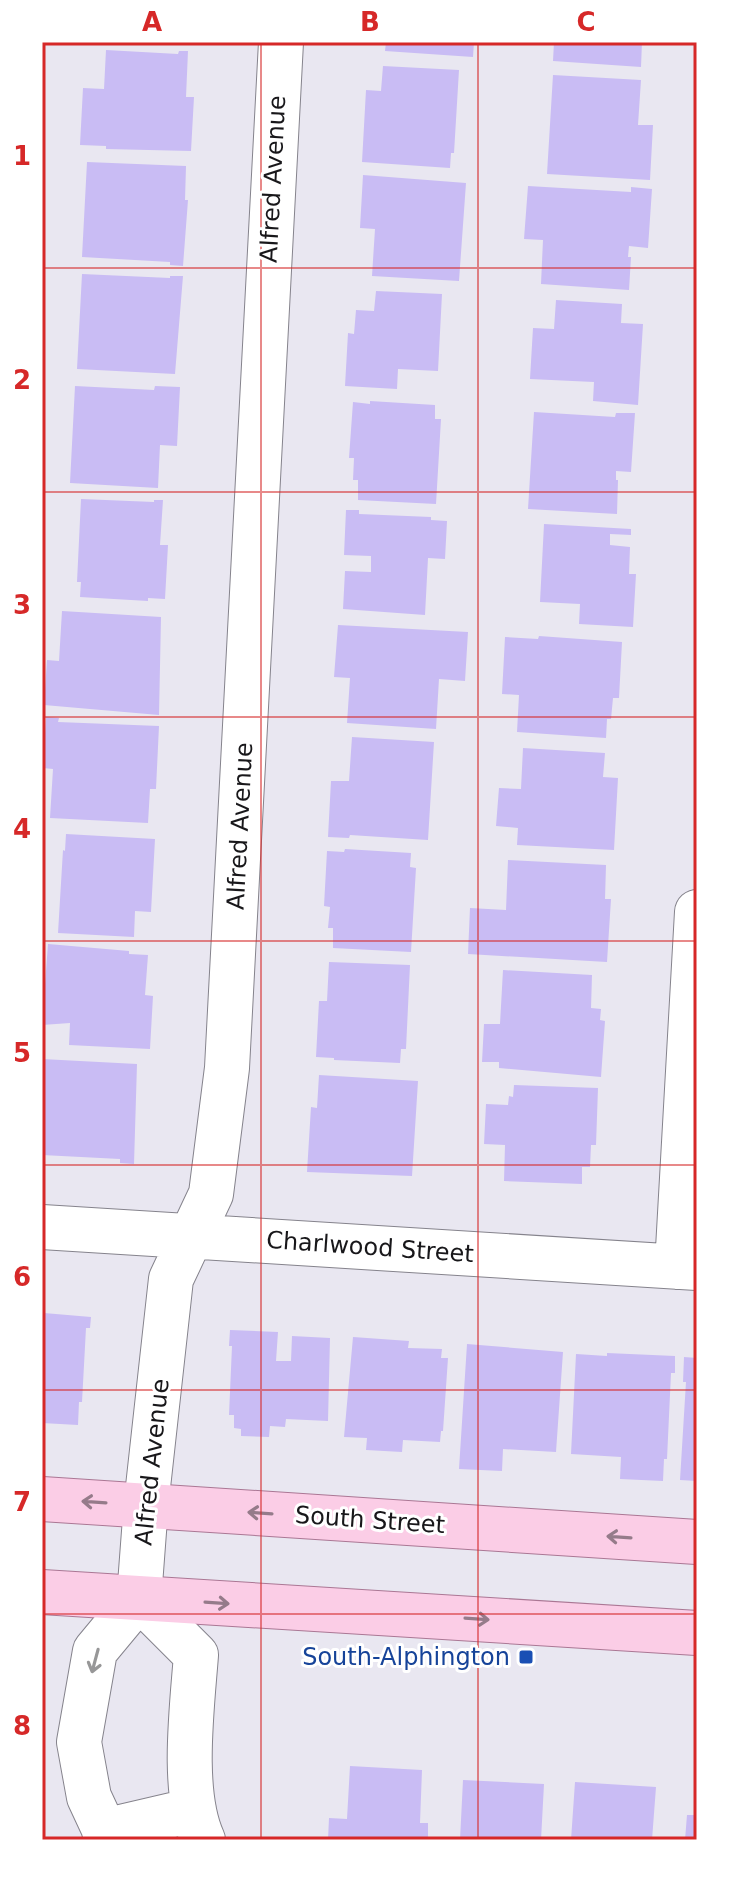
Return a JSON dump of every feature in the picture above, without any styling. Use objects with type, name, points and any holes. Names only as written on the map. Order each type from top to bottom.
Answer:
[{"type":"main road","name":"South Street","points":[[42,1499],[697,1542]]},
{"type":"main road","points":[[42,1592],[697,1633]]},
{"type":"street","name":"Alfred Avenue","points":[[139,1598],[171,1279],[211,1194],[227,1068],[281,42]]},
{"type":"street","points":[[687,1268],[697,912]]},
{"type":"street","name":"Charlwood Street","points":[[42,1227],[687,1268]]},
{"type":"street","points":[[139,1598],[196,1655],[191,1757],[199,1825],[106,1836],[89,1797],[79,1742],[95,1651],[139,1598]]},
{"type":"building","points":[[386,42],[474,42],[473,57],[385,51]]},
{"type":"building","points":[[554,42],[642,42],[641,67],[553,61]]},
{"type":"building","points":[[106,50],[178,54],[179,51],[188,51],[186,97],[194,97],[191,151],[106,149],[106,146],[80,145],[83,88],[104,89]]},
{"type":"building","points":[[383,66],[459,70],[454,153],[451,153],[450,168],[362,162],[366,90],[381,91]]},
{"type":"building","points":[[553,75],[641,80],[638,125],[653,125],[650,180],[547,174]]},
{"type":"building","points":[[87,162],[186,166],[185,200],[188,200],[183,266],[170,265],[170,262],[82,257]]},
{"type":"building","points":[[363,175],[466,183],[459,281],[372,276],[375,229],[360,228]]},
{"type":"building","points":[[528,186],[631,192],[631,187],[652,189],[648,248],[629,246],[629,290],[541,284],[543,240],[524,239]]},
{"type":"building","points":[[82,274],[183,276],[175,374],[77,369]]},
{"type":"building","points":[[376,291],[442,294],[438,371],[398,369],[397,389],[345,386],[348,333],[354,334],[356,310],[374,311]]},
{"type":"building","points":[[556,300],[622,304],[621,323],[643,324],[638,405],[593,401],[594,382],[530,379],[533,328],[554,329]]},
{"type":"building","points":[[75,386],[154,390],[155,386],[180,387],[177,446],[160,445],[158,488],[70,483]]},
{"type":"building","points":[[370,401],[435,405],[435,419],[441,419],[436,504],[358,500],[358,480],[353,480],[354,458],[349,458],[353,402],[370,404]]},
{"type":"building","points":[[534,412],[615,417],[616,413],[635,413],[631,472],[616,471],[617,514],[528,509]]},
{"type":"building","points":[[81,499],[163,500],[160,545],[168,545],[165,599],[80,597],[81,582],[77,582]]},
{"type":"building","points":[[346,510],[359,510],[359,514],[431,517],[431,520],[447,521],[445,559],[428,558],[425,615],[343,609],[345,571],[371,572],[371,556],[344,555]]},
{"type":"building","points":[[544,524],[631,529],[631,535],[610,534],[610,545],[630,547],[629,574],[636,574],[633,627],[579,624],[580,604],[540,602]]},
{"type":"building","points":[[62,611],[161,617],[159,715],[44,705],[47,660],[59,661]]},
{"type":"building","points":[[338,625],[468,632],[465,681],[439,679],[436,729],[347,723],[350,678],[334,677]]},
{"type":"building","points":[[539,636],[622,642],[619,698],[613,698],[606,738],[517,732],[519,695],[502,694],[505,637],[538,639]]},
{"type":"building","points":[[46,717],[59,718],[58,722],[159,726],[156,789],[150,789],[148,823],[50,818],[53,769],[43,768]]},
{"type":"building","points":[[352,737],[434,742],[428,840],[350,835],[349,838],[328,837],[331,781],[349,781]]},
{"type":"building","points":[[523,748],[605,753],[603,777],[618,778],[614,850],[517,845],[518,828],[496,826],[499,788],[521,789]]},
{"type":"building","points":[[66,834],[155,839],[151,912],[135,911],[134,937],[58,933]]},
{"type":"building","points":[[345,849],[411,853],[410,867],[416,868],[411,952],[333,948],[333,928],[328,928],[330,907],[324,906],[327,851],[344,852]]},
{"type":"building","points":[[508,860],[606,865],[605,899],[611,899],[607,962],[468,954],[470,908],[506,910]]},
{"type":"building","points":[[48,944],[148,955],[145,995],[153,996],[150,1049],[69,1045],[70,1023],[42,1025]]},
{"type":"building","points":[[329,962],[410,965],[406,1049],[401,1049],[400,1063],[316,1057],[319,1001],[327,1001]]},
{"type":"building","points":[[503,970],[592,975],[591,1008],[601,1009],[600,1020],[605,1021],[601,1077],[499,1068],[499,1062],[482,1062],[484,1024],[500,1024]]},
{"type":"building","points":[[42,1059],[137,1064],[134,1164],[120,1163],[120,1159],[42,1155]]},
{"type":"building","points":[[319,1075],[418,1081],[412,1176],[307,1172],[311,1107],[317,1108]]},
{"type":"building","points":[[514,1085],[598,1088],[596,1145],[591,1145],[590,1167],[582,1167],[582,1184],[504,1181],[505,1145],[484,1144],[486,1104],[508,1105],[509,1096],[513,1097]]},
{"type":"building","points":[[44,1313],[91,1317],[90,1328],[86,1328],[78,1425],[42,1423]]},
{"type":"building","points":[[230,1330],[278,1332],[276,1361],[291,1361],[292,1336],[330,1338],[328,1421],[286,1419],[285,1427],[270,1426],[269,1437],[241,1436],[241,1429],[234,1428],[234,1415],[229,1415]]},
{"type":"building","points":[[353,1337],[409,1341],[408,1348],[442,1349],[441,1358],[448,1358],[440,1442],[403,1440],[402,1452],[366,1450],[367,1438],[344,1437]]},
{"type":"building","points":[[467,1344],[563,1352],[556,1452],[503,1449],[502,1471],[459,1469]]},
{"type":"building","points":[[607,1353],[675,1356],[663,1481],[620,1479],[621,1457],[571,1454],[576,1354],[607,1356]]},
{"type":"building","points":[[684,1357],[697,1358],[697,1481],[680,1480],[686,1382],[683,1382]]},
{"type":"building","points":[[350,1766],[422,1770],[420,1823],[428,1823],[428,1840],[328,1840],[329,1818],[347,1819]]},
{"type":"building","points":[[463,1780],[544,1784],[541,1840],[460,1840]]},
{"type":"building","points":[[575,1782],[656,1787],[652,1840],[571,1840]]},
{"type":"building","points":[[687,1815],[697,1815],[697,1840],[685,1840]]},
{"type":"place","name":"South-Alphington","points":[[526,1657]]}]
